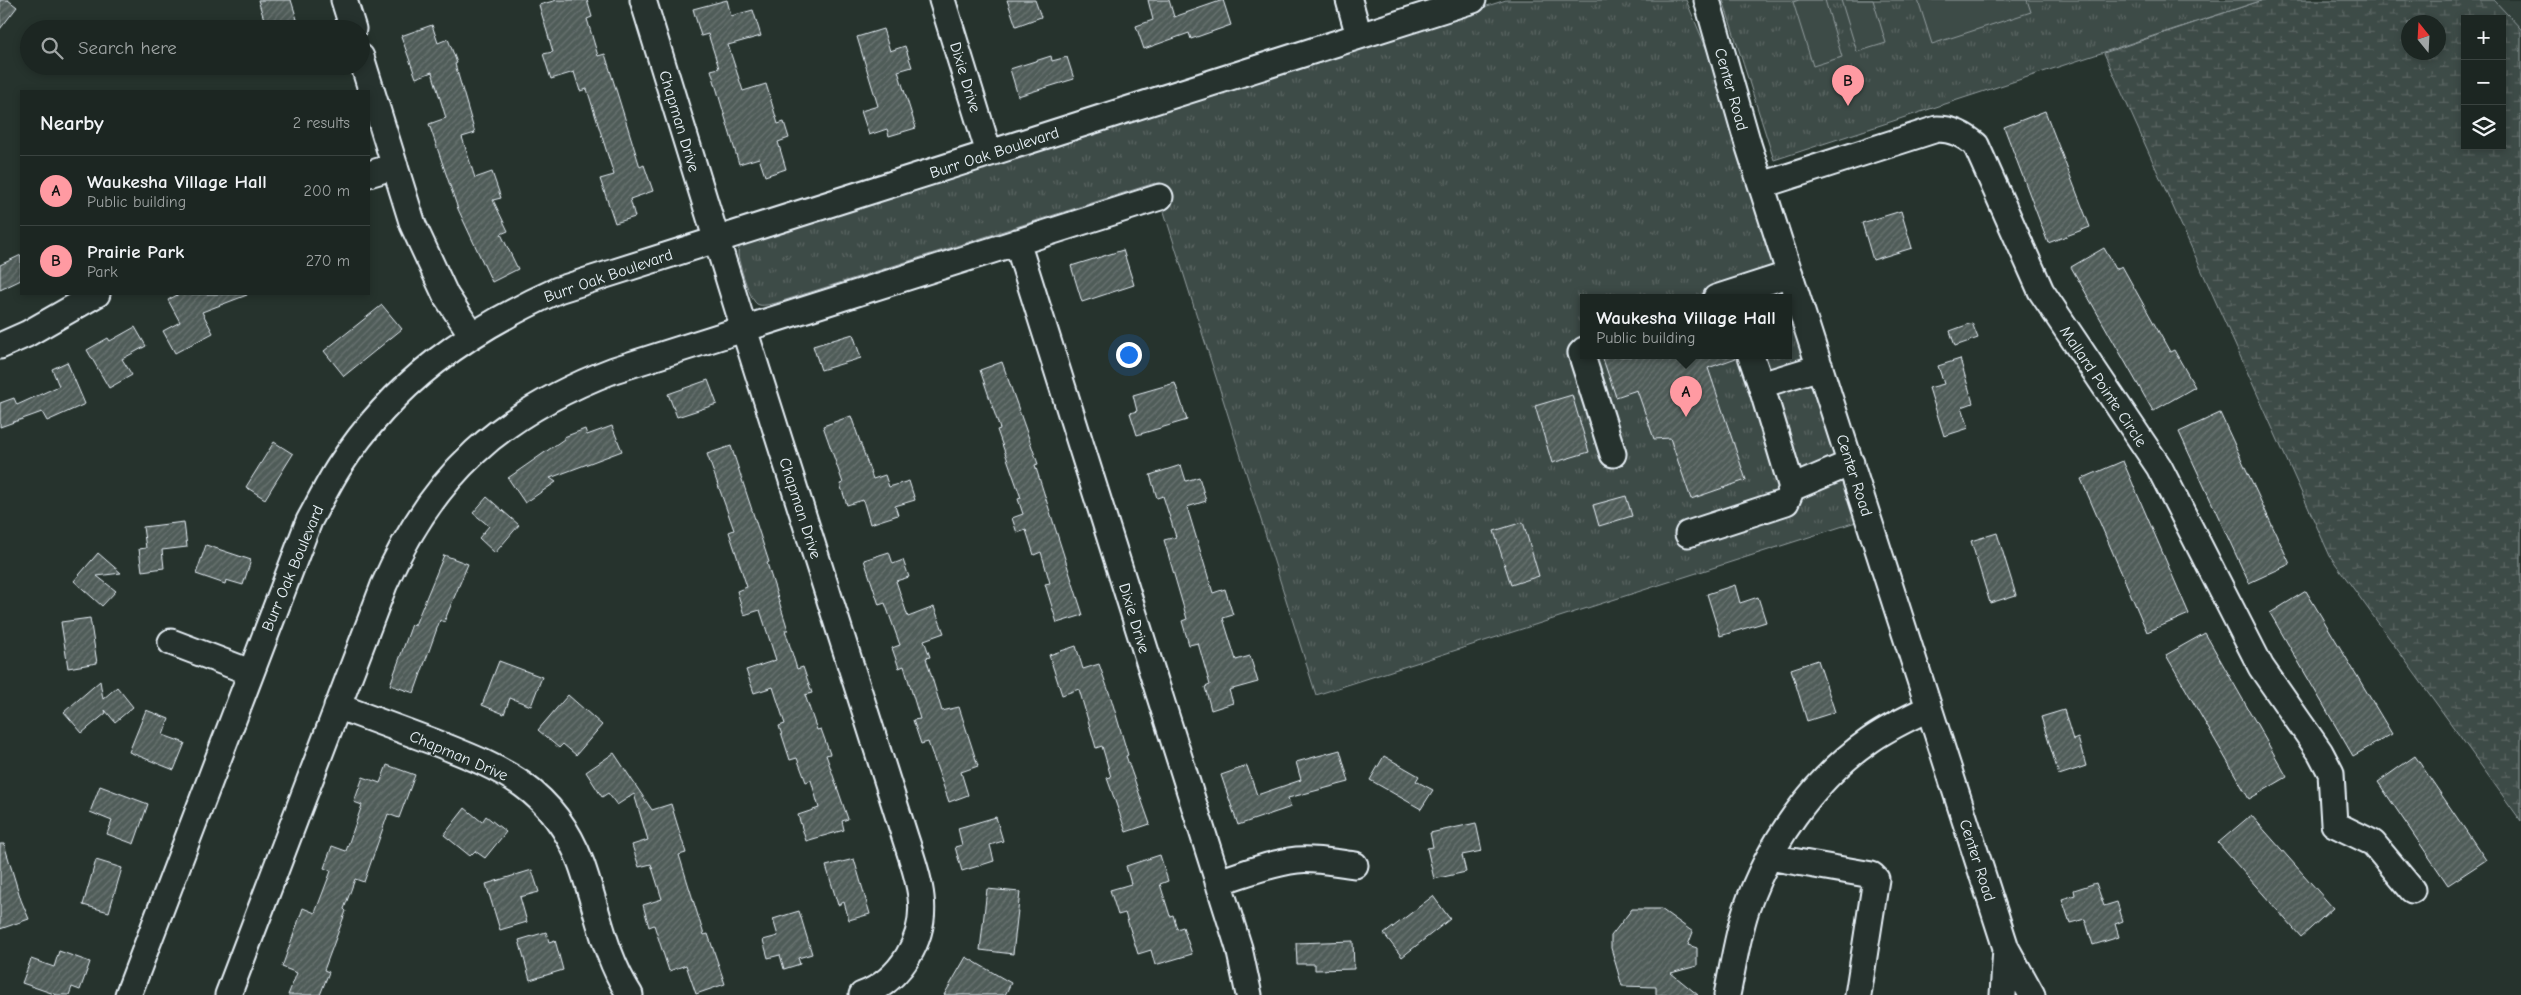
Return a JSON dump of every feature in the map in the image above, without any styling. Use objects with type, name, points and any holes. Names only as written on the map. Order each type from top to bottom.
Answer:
[{"type":"street","points":[[344,0],[350,20]]},
{"type":"street","name":"Chapman Drive","points":[[643,0],[718,239],[744,329],[905,837],[921,896],[919,933],[909,955],[894,975],[862,995]]},
{"type":"street","name":"Dixie Drive","points":[[942,0],[989,153]]},
{"type":"street","points":[[1349,0],[1359,36]]},
{"type":"street","name":"Burr Oak Boulevard","points":[[128,995],[309,521],[338,469],[369,426],[413,379],[472,334],[511,311],[558,290],[1473,0]]},
{"type":"street","name":"Center Road","points":[[1706,0],[1790,274],[2006,948],[2032,995]]},
{"type":"street","points":[[367,75],[420,242],[446,296],[472,334]]},
{"type":"street","name":"Mallard Pointe Circle","points":[[1762,185],[1932,130],[1950,129],[1968,138],[1976,145],[1983,156],[2041,291],[2158,468],[2261,667],[2320,752],[2331,773],[2334,824],[2373,843],[2412,890]]},
{"type":"street","points":[[370,174],[395,166]]},
{"type":"street","points":[[228,995],[337,706],[398,553],[424,509],[463,462],[516,418],[577,384],[614,370],[1160,197]]},
{"type":"street","name":"Dixie Drive","points":[[1017,242],[1239,948],[1249,995]]},
{"type":"street","points":[[1728,294],[1790,274]]},
{"type":"street","points":[[0,346],[27,334],[95,295]]},
{"type":"street","points":[[1583,359],[1614,454]]},
{"type":"street","points":[[1688,534],[1786,502],[1792,488],[1752,359]]},
{"type":"street","points":[[1761,385],[1820,367]]},
{"type":"street","points":[[1792,488],[1851,463]]},
{"type":"street","points":[[171,642],[250,672]]},
{"type":"street","name":"Chapman Drive","points":[[337,706],[486,763],[510,775],[534,793],[555,815],[572,842],[615,969],[630,995]]},
{"type":"street","points":[[1727,995],[1746,911],[1769,857],[1789,826],[1824,780],[1848,757],[1893,725],[1930,708]]},
{"type":"street","points":[[1769,857],[1872,875],[1876,879],[1858,995]]},
{"type":"street","points":[[1218,882],[1279,863],[1296,860],[1314,860],[1355,865]]},
{"type":"street","name":"Center Road","points":[[2003,995],[2006,948]]},
{"type":"shaded area","points":[[2494,0],[2521,0],[2521,29]]},
{"type":"green space","points":[[1506,0],[1686,0],[1712,62],[1787,294],[1580,294],[1580,359],[1792,359],[1792,310],[1859,521],[1316,695],[1155,183],[776,303],[764,305],[757,304],[751,296],[740,264],[738,251],[746,241]]},
{"type":"green space","points":[[1723,0],[2263,0],[1774,160]]},
{"type":"green space","points":[[1799,0],[1825,0],[1842,57],[1813,66],[1793,2]]},
{"type":"green space","points":[[1841,0],[1873,0],[1886,43],[1857,52]]},
{"type":"green space","points":[[1918,0],[2027,0],[2031,12],[1932,44]]},
{"type":"green space","points":[[2263,0],[2494,0],[2521,29],[2521,821],[2330,556],[2104,53]]},
{"type":"building","points":[[0,0],[8,0],[17,7],[0,29]]},
{"type":"building","points":[[258,0],[291,0],[297,20],[264,20]]},
{"type":"building","points":[[557,0],[587,0],[592,17],[587,19],[598,56],[605,54],[640,167],[644,165],[653,191],[630,199],[635,217],[615,223],[600,179],[614,175],[587,89],[580,91],[574,72],[551,79],[543,54],[553,52],[539,5]]},
{"type":"building","points":[[727,0],[731,16],[753,10],[761,36],[728,45],[743,91],[766,84],[778,124],[784,122],[789,138],[778,142],[786,169],[765,176],[759,158],[739,164],[711,70],[719,68],[708,34],[701,36],[693,9]]},
{"type":"building","points":[[1007,0],[1035,0],[1041,17],[1016,26]]},
{"type":"building","points":[[1148,0],[1169,0],[1174,17],[1223,0],[1231,25],[1191,39],[1189,33],[1144,49],[1136,26],[1153,20]]},
{"type":"building","points":[[432,25],[438,43],[448,39],[457,63],[455,64],[475,133],[462,137],[475,178],[492,172],[501,198],[493,200],[508,231],[501,234],[518,269],[492,282],[458,209],[429,124],[446,118],[432,72],[416,78],[401,36]]},
{"type":"building","points":[[883,29],[890,51],[905,46],[912,67],[898,71],[916,128],[889,136],[887,129],[869,135],[861,111],[878,106],[857,37]]},
{"type":"building","points":[[1051,56],[1052,61],[1067,57],[1074,79],[1018,96],[1010,69]]},
{"type":"building","points":[[2045,111],[2090,227],[2048,243],[2004,127]]},
{"type":"building","points":[[1901,211],[1912,248],[1873,260],[1862,223]]},
{"type":"building","points":[[2104,248],[2116,269],[2122,266],[2170,352],[2174,350],[2195,387],[2153,411],[2071,267]]},
{"type":"building","points":[[1123,250],[1134,285],[1082,302],[1071,266]]},
{"type":"building","points":[[20,255],[20,280],[0,290],[0,265]]},
{"type":"building","points":[[177,295],[247,295],[202,312],[213,333],[175,353],[163,331],[180,322],[168,300]]},
{"type":"building","points":[[382,305],[402,329],[344,376],[324,351]]},
{"type":"building","points":[[1972,323],[1978,338],[1955,346],[1950,331]]},
{"type":"building","points":[[135,327],[146,346],[122,359],[132,375],[109,388],[87,350],[108,338],[110,341]]},
{"type":"building","points":[[853,334],[861,358],[821,370],[813,346]]},
{"type":"building","points":[[1603,359],[1733,359],[1708,368],[1746,480],[1691,499],[1670,438],[1654,439],[1637,390],[1616,397]]},
{"type":"building","points":[[1960,359],[1973,403],[1962,407],[1969,428],[1944,436],[1929,388],[1944,384],[1938,366]]},
{"type":"building","points":[[67,362],[85,404],[47,421],[42,412],[0,427],[0,403],[14,398],[17,405],[59,386],[52,369]]},
{"type":"building","points":[[1002,362],[1038,464],[1035,465],[1083,615],[1057,623],[1045,584],[1050,583],[1041,552],[1034,555],[1026,530],[1017,533],[1012,518],[1023,514],[1018,499],[1021,498],[997,430],[1000,429],[980,370]]},
{"type":"building","points":[[708,380],[717,404],[677,417],[668,394]]},
{"type":"building","points":[[1175,383],[1187,420],[1137,435],[1130,413],[1137,411],[1133,395]]},
{"type":"building","points":[[1572,395],[1589,452],[1552,463],[1535,406]]},
{"type":"building","points":[[2220,413],[2290,564],[2249,583],[2179,432]]},
{"type":"building","points":[[851,416],[873,479],[885,475],[889,487],[909,481],[915,500],[895,506],[898,515],[870,524],[863,500],[847,505],[840,484],[843,483],[823,426]]},
{"type":"building","points":[[612,426],[622,451],[550,478],[556,482],[525,503],[508,478],[564,439],[564,437],[585,429],[587,435]]},
{"type":"building","points":[[274,442],[293,454],[265,499],[246,487]]},
{"type":"building","points":[[731,446],[769,562],[767,563],[788,630],[785,630],[797,669],[803,667],[812,693],[805,695],[817,730],[821,729],[830,754],[826,755],[848,819],[842,821],[844,830],[806,841],[798,815],[819,808],[811,780],[806,782],[797,758],[790,760],[779,726],[785,724],[773,687],[754,693],[746,670],[776,660],[760,610],[744,615],[737,591],[747,587],[729,532],[734,530],[707,454]]},
{"type":"building","points":[[2123,461],[2189,614],[2147,632],[2081,479]]},
{"type":"building","points":[[1181,465],[1186,481],[1199,477],[1206,501],[1187,507],[1213,593],[1225,589],[1233,615],[1223,618],[1236,660],[1250,656],[1258,682],[1229,690],[1233,703],[1211,710],[1205,687],[1210,685],[1198,643],[1189,645],[1182,621],[1187,619],[1164,540],[1176,537],[1163,496],[1157,498],[1150,475]]},
{"type":"building","points":[[1626,496],[1632,516],[1599,526],[1593,505]]},
{"type":"building","points":[[487,497],[519,525],[495,553],[479,538],[489,526],[473,513]]},
{"type":"building","points":[[184,522],[187,547],[162,550],[164,568],[142,571],[139,549],[146,548],[143,527]]},
{"type":"building","points":[[1523,522],[1539,576],[1511,585],[1494,531]]},
{"type":"building","points":[[1997,533],[2016,595],[1990,603],[1971,541]]},
{"type":"building","points":[[206,545],[251,560],[243,585],[226,580],[225,584],[196,574]]},
{"type":"building","points":[[889,552],[893,564],[903,560],[909,577],[896,581],[908,617],[934,607],[944,633],[924,640],[930,657],[926,658],[942,711],[959,707],[978,766],[961,772],[968,795],[949,802],[928,742],[921,744],[913,720],[920,719],[904,666],[899,668],[892,648],[900,645],[885,603],[879,605],[864,560]]},
{"type":"building","points":[[98,553],[121,573],[97,576],[116,591],[102,606],[74,581]]},
{"type":"building","points":[[444,555],[468,564],[444,622],[440,620],[414,693],[390,685],[412,624],[415,625]]},
{"type":"building","points":[[1735,585],[1740,603],[1758,597],[1766,622],[1720,636],[1707,594]]},
{"type":"building","points":[[2306,591],[2392,734],[2353,756],[2270,613]]},
{"type":"building","points":[[90,618],[97,663],[68,668],[61,622]]},
{"type":"building","points":[[2205,633],[2287,777],[2249,799],[2166,655]]},
{"type":"building","points":[[1076,646],[1083,669],[1099,664],[1128,755],[1126,756],[1150,824],[1126,832],[1107,778],[1111,777],[1102,746],[1096,748],[1079,689],[1062,695],[1049,655]]},
{"type":"building","points":[[1818,660],[1835,712],[1807,721],[1791,669]]},
{"type":"building","points":[[499,661],[542,677],[531,706],[510,698],[504,714],[482,705]]},
{"type":"building","points":[[100,681],[103,699],[117,687],[133,707],[115,722],[105,710],[106,713],[82,733],[64,712]]},
{"type":"building","points":[[568,695],[602,725],[576,755],[563,744],[559,748],[538,730]]},
{"type":"building","points":[[146,710],[169,719],[163,735],[185,743],[174,770],[129,752]]},
{"type":"building","points":[[2064,710],[2073,740],[2078,738],[2086,766],[2059,775],[2041,717]]},
{"type":"building","points":[[1340,750],[1349,782],[1288,798],[1291,807],[1238,825],[1221,775],[1247,766],[1257,795],[1301,780],[1296,762]]},
{"type":"building","points":[[614,753],[652,810],[671,804],[686,853],[679,855],[704,935],[708,934],[725,984],[696,994],[686,965],[669,971],[654,925],[649,927],[643,905],[662,899],[651,864],[639,867],[632,845],[648,840],[634,794],[617,805],[608,793],[602,797],[586,772]]},
{"type":"building","points":[[1384,756],[1419,776],[1416,781],[1433,790],[1421,809],[1370,780]]},
{"type":"building","points":[[2415,756],[2486,860],[2448,885],[2378,782]]},
{"type":"building","points":[[387,765],[415,775],[399,818],[388,814],[364,882],[355,879],[344,909],[346,911],[324,970],[329,972],[320,995],[288,995],[297,973],[282,967],[303,908],[315,913],[331,871],[324,868],[332,846],[346,851],[362,805],[354,802],[363,777],[380,783]]},
{"type":"building","points":[[100,786],[148,804],[134,844],[107,834],[112,821],[90,812]]},
{"type":"building","points":[[465,808],[482,822],[486,816],[506,832],[485,858],[475,851],[470,856],[444,835]]},
{"type":"building","points":[[2251,815],[2333,908],[2301,937],[2218,843]]},
{"type":"building","points":[[996,817],[1003,841],[990,845],[994,861],[962,871],[955,847],[962,845],[958,828]]},
{"type":"building","points":[[1476,823],[1482,851],[1462,855],[1466,872],[1434,879],[1427,848],[1433,847],[1430,833]]},
{"type":"building","points":[[0,844],[4,844],[21,900],[29,919],[0,929]]},
{"type":"building","points":[[1160,855],[1168,881],[1160,884],[1170,916],[1173,915],[1177,929],[1183,927],[1192,954],[1155,965],[1151,950],[1138,954],[1125,913],[1118,915],[1110,890],[1131,884],[1126,866]]},
{"type":"building","points":[[854,859],[870,914],[849,920],[844,902],[838,905],[826,866]]},
{"type":"building","points":[[96,860],[122,868],[109,912],[83,905]]},
{"type":"building","points":[[532,870],[539,892],[520,897],[527,922],[500,930],[486,884]]},
{"type":"building","points":[[2096,883],[2104,906],[2117,902],[2123,921],[2115,924],[2119,937],[2093,945],[2085,919],[2070,923],[2062,899],[2075,895],[2074,890]]},
{"type":"building","points":[[987,889],[1020,892],[1013,954],[980,950]]},
{"type":"building","points":[[1433,896],[1450,919],[1402,957],[1384,934]]},
{"type":"building","points":[[1632,909],[1661,909],[1693,932],[1688,945],[1697,948],[1697,966],[1671,973],[1698,995],[1656,995],[1656,987],[1622,986],[1611,948],[1611,936]]},
{"type":"building","points":[[799,911],[812,954],[798,958],[800,964],[784,969],[780,955],[768,958],[763,940],[778,936],[773,919]]},
{"type":"building","points":[[546,932],[549,942],[555,940],[563,970],[530,980],[519,940]]},
{"type":"building","points":[[1353,941],[1354,969],[1315,970],[1315,964],[1297,964],[1296,943]]},
{"type":"building","points":[[59,951],[90,962],[80,990],[72,987],[69,995],[57,995],[22,983],[31,959],[54,967]]},
{"type":"building","points":[[966,957],[1011,983],[1005,995],[944,995]]},
{"type":"place","name":"Prairie Park","points":[[1848,106]]},
{"type":"place","name":"Waukesha Village Hall","points":[[1686,417]]}]
